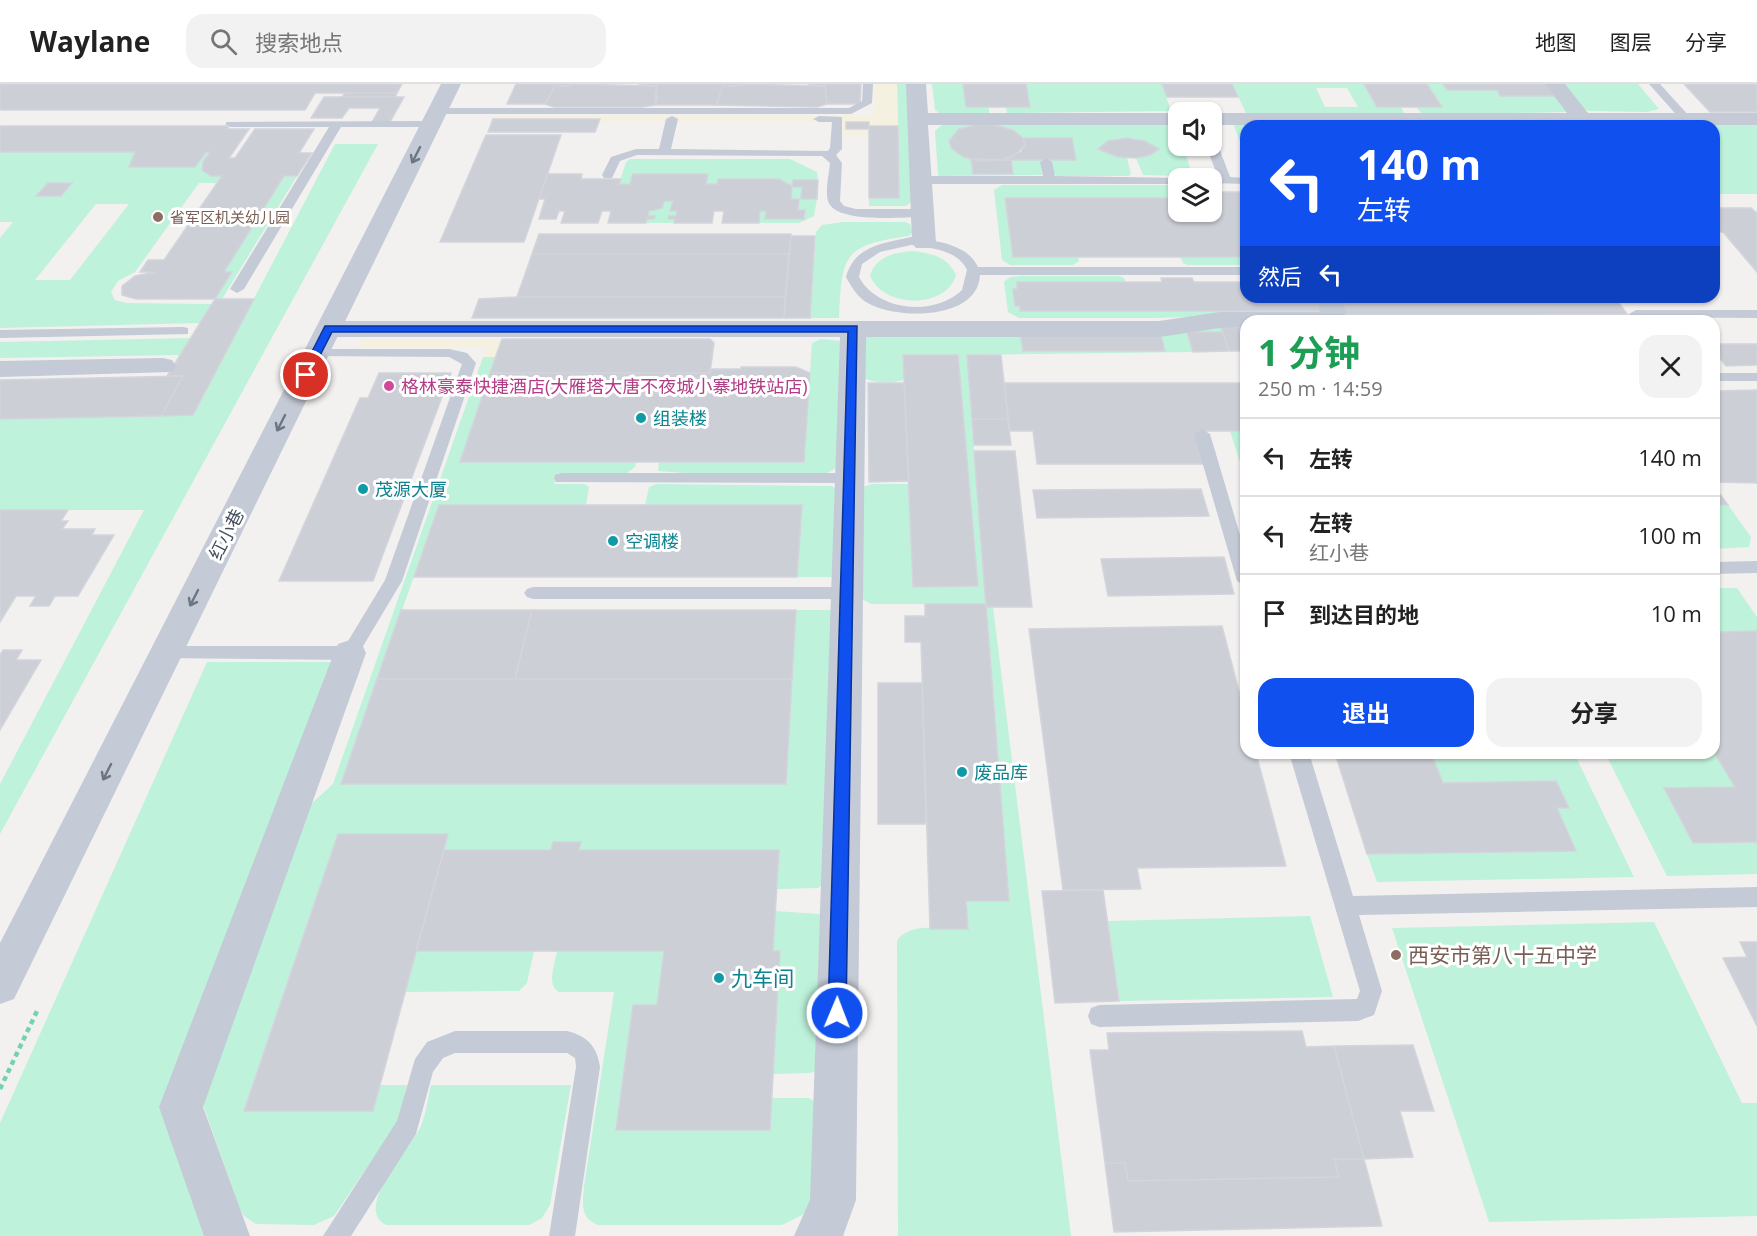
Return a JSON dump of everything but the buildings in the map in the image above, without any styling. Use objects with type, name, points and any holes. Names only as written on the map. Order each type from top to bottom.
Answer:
[{"type":"street","name":"红小巷","points":[[0,985],[451,84]]},
{"type":"street","points":[[916,84],[924,243]]},
{"type":"street","points":[[1555,84],[1583,120]]},
{"type":"street","points":[[918,119],[1168,119]]},
{"type":"street","points":[[1222,119],[1280,120]]},
{"type":"street","points":[[1661,120],[1757,119]]},
{"type":"street","points":[[322,341],[853,328],[927,320],[1159,328],[1220,320],[1240,320]]},
{"type":"street","points":[[817,1236],[828,1218],[833,1200],[853,328]]},
{"type":"street","points":[[0,369],[163,366]]},
{"type":"street","points":[[227,1236],[181,1107],[350,653]]},
{"type":"lane","points":[[231,124],[337,124],[434,117],[851,111],[866,105],[868,84]]},
{"type":"lane","points":[[1654,84],[1686,119]]},
{"type":"lane","points":[[611,119],[838,119],[837,147],[830,155]]},
{"type":"lane","points":[[664,152],[672,119]]},
{"type":"lane","points":[[237,289],[337,124]]},
{"type":"lane","points":[[608,175],[612,163],[620,155],[664,152],[815,152],[830,155],[836,163],[834,201],[840,209],[856,213],[922,213]]},
{"type":"lane","points":[[1216,156],[1225,180],[1240,181]]},
{"type":"lane","points":[[1046,162],[1050,180]]},
{"type":"lane","points":[[921,180],[1168,180]]},
{"type":"lane","points":[[924,243],[955,251],[969,262],[975,275],[971,289],[958,301],[927,320],[868,301],[855,289],[851,275],[856,262],[869,251],[888,244],[924,243]]},
{"type":"lane","points":[[973,271],[1240,271]]},
{"type":"lane","points":[[1636,314],[1757,314]]},
{"type":"lane","points":[[0,334],[183,331]]},
{"type":"lane","points":[[166,653],[350,653],[393,580],[470,366],[462,356],[448,353],[322,341]]},
{"type":"lane","points":[[1720,377],[1757,376]]},
{"type":"lane","points":[[1202,434],[1240,558]]},
{"type":"lane","points":[[562,478],[849,478]]},
{"type":"lane","points":[[1720,568],[1757,567]]},
{"type":"lane","points":[[533,593],[847,593]]},
{"type":"lane","points":[[1099,1016],[1358,1010],[1366,1007],[1371,991],[1301,759]]},
{"type":"lane","points":[[1346,906],[1757,897]]},
{"type":"lane","points":[[336,1236],[408,1126],[423,1067],[435,1050],[455,1042],[567,1042],[577,1044],[583,1050],[588,1067],[562,1236]]},
{"type":"green space","points":[[897,84],[907,84],[911,202],[906,206],[869,206],[869,198],[899,198]]},
{"type":"green space","points":[[932,84],[963,84],[966,107],[989,107],[989,113],[939,113],[935,110]]},
{"type":"green space","points":[[1026,84],[1162,84],[1168,102],[1168,111],[1007,113],[1006,107],[1030,107]]},
{"type":"green space","points":[[1232,84],[1364,84],[1377,107],[1401,107],[1404,113],[1246,113]],"holes":[[[1316,88],[1347,88],[1358,107],[1325,107]]]},
{"type":"green space","points":[[1427,84],[1443,84],[1447,90],[1497,90],[1501,96],[1555,96],[1567,112],[1423,115],[1416,107],[1441,107]]},
{"type":"green space","points":[[1562,84],[1638,84],[1659,109],[1647,112],[1589,111],[1584,109]]},
{"type":"green space","points":[[1757,123],[1757,194],[1720,194],[1720,124]]},
{"type":"green space","points":[[943,124],[1168,124],[1168,156],[1186,156],[1190,168],[1168,168],[1168,176],[1143,175],[1136,158],[1150,155],[1159,149],[1145,141],[1119,138],[1105,143],[1099,149],[1127,158],[1131,174],[1129,176],[1057,176],[1053,173],[1051,160],[1076,160],[1071,138],[1023,138],[1005,127],[975,125],[959,129],[949,141],[953,150],[971,159],[973,174],[1013,174],[1011,160],[1041,160],[1042,175],[938,176],[935,131]]},
{"type":"green space","points":[[1240,125],[1240,141],[1234,126]]},
{"type":"green space","points":[[335,144],[378,144],[0,834],[0,784],[144,510],[0,510],[0,419],[193,415]]},
{"type":"green space","points":[[0,152],[135,152],[129,167],[195,167],[206,152],[210,152],[201,168],[207,174],[222,176],[217,183],[199,183],[135,272],[118,281],[111,292],[115,300],[126,303],[212,304],[200,323],[0,328],[0,238],[13,222],[0,222]],"holes":[[[96,204],[129,204],[70,280],[35,280]]]},
{"type":"green space","points":[[630,159],[790,159],[817,172],[818,180],[793,180],[792,186],[779,179],[718,179],[717,184],[706,184],[708,175],[619,184],[626,162]]},
{"type":"green space","points":[[297,176],[222,299],[215,299],[231,273],[224,272],[284,177]]},
{"type":"green space","points":[[1002,185],[1168,185],[1168,198],[1005,198],[1013,257],[1078,257],[1079,261],[1073,265],[1010,265],[1002,260],[994,190]]},
{"type":"green space","points":[[792,187],[802,187],[801,199],[817,199],[814,216],[799,223],[759,223],[760,211],[766,211],[765,219],[804,219],[805,210],[798,210],[799,199],[791,199]]},
{"type":"green space","points":[[664,201],[673,201],[671,210],[677,211],[676,216],[668,218],[675,219],[674,223],[646,223],[647,219],[655,216],[648,216],[649,211],[662,208]]},
{"type":"green space","points":[[843,222],[905,222],[910,224],[912,232],[909,236],[870,244],[858,250],[850,257],[845,267],[839,318],[810,318],[816,232],[822,225]]},
{"type":"green space","points":[[912,251],[926,253],[944,260],[956,275],[950,286],[940,294],[927,299],[913,300],[899,299],[876,286],[870,275],[881,260],[892,254]]},
{"type":"green space","points":[[1180,257],[1240,257],[1240,265],[1188,265],[1183,263]]},
{"type":"green space","points":[[1119,276],[1126,282],[1017,282],[1017,289],[1013,289],[1015,305],[1020,306],[1021,311],[1321,311],[1318,303],[1323,303],[1324,313],[1156,318],[1019,318],[1008,312],[1004,282],[1010,277]]},
{"type":"green space","points":[[1338,303],[1346,314],[1544,315],[1344,315]]},
{"type":"green space","points":[[1221,324],[1240,324],[1240,327],[1222,328],[1223,332],[1187,332],[1193,352],[967,355],[986,604],[871,604],[862,599],[863,487],[872,484],[909,484],[913,586],[978,586],[958,355],[925,372],[900,381],[876,382],[864,378],[863,337],[1020,332],[1023,351],[1164,351],[1160,332]]},
{"type":"green space","points":[[191,338],[181,355],[0,358],[0,342]]},
{"type":"green space","points":[[821,339],[841,341],[838,467],[827,473],[658,471],[659,462],[804,462],[812,343]]},
{"type":"green space","points":[[483,357],[496,357],[460,462],[636,462],[635,467],[627,473],[557,473],[554,484],[584,484],[589,487],[586,505],[439,505],[341,784],[785,784],[796,610],[834,610],[822,885],[818,888],[777,889],[779,850],[579,850],[580,842],[553,842],[551,850],[444,850],[447,834],[338,834],[244,1111],[373,1111],[380,1085],[407,1085],[398,1122],[334,1216],[314,1225],[256,1224],[244,1216],[240,1209],[202,1102],[310,805],[333,784]]},
{"type":"green space","points":[[1230,431],[1240,431],[1240,462]]},
{"type":"green space","points":[[656,484],[832,486],[835,488],[835,577],[797,577],[802,505],[645,505],[649,487]]},
{"type":"green space","points":[[1720,505],[1728,505],[1751,537],[1749,547],[1720,549]]},
{"type":"green space","points":[[1720,588],[1737,588],[1757,617],[1757,631],[1720,632]]},
{"type":"green space","points":[[986,607],[993,607],[1071,1236],[898,1236],[897,941],[902,935],[919,928],[967,929],[966,901],[1009,901]]},
{"type":"green space","points":[[207,662],[335,662],[164,1112],[206,1236],[0,1236],[0,1123]]},
{"type":"green space","points":[[1433,759],[1577,759],[1634,877],[1377,882],[1367,854],[1568,807],[1556,781],[1443,783]]},
{"type":"green space","points":[[1608,759],[1719,759],[1735,787],[1664,789],[1693,843],[1757,842],[1757,874],[1667,876]]},
{"type":"green space","points":[[775,911],[820,914],[815,1071],[810,1073],[773,1074],[780,951],[773,951]]},
{"type":"green space","points":[[1310,916],[1333,997],[1119,1001],[1108,921]]},
{"type":"green space","points":[[1654,922],[1742,1103],[1757,1103],[1757,1216],[1489,1222],[1392,928]]},
{"type":"green space","points":[[416,951],[534,951],[527,983],[519,991],[405,992]]},
{"type":"green space","points":[[557,951],[664,951],[657,1005],[633,1005],[616,1130],[770,1130],[772,1098],[809,1098],[814,1101],[811,1204],[804,1214],[782,1225],[598,1225],[588,1218],[584,1209],[584,1186],[614,992],[559,992],[555,989],[552,979]]},
{"type":"green space","points":[[431,1085],[571,1085],[550,1205],[542,1218],[529,1225],[386,1225],[377,1217],[376,1205],[380,1192],[387,1177],[421,1126]]},
{"type":"sand","points":[[875,84],[897,84],[898,126],[869,126],[869,122],[846,122],[846,129],[869,129],[869,136],[832,136],[832,122],[599,122],[493,119],[495,116],[874,116]]},
{"type":"sand","points":[[362,339],[502,339],[496,357],[483,357],[486,347],[359,347]]},
{"type":"place","name":"省军区机关幼儿园","points":[[158,217]]},
{"type":"place","name":"格林豪泰快捷酒店(大雁塔大唐不夜城小寨地铁站店)","points":[[389,386]]},
{"type":"place","name":"组装楼","points":[[641,418]]},
{"type":"place","name":"茂源大厦","points":[[363,489]]},
{"type":"place","name":"空调楼","points":[[613,541]]},
{"type":"place","name":"废品库","points":[[962,772]]},
{"type":"place","name":"西安市第八十五中学","points":[[1396,955]]},
{"type":"place","name":"九车间","points":[[719,978]]},
{"type":"route","points":[[306,375],[329,328],[853,328],[837,1013]]}]
